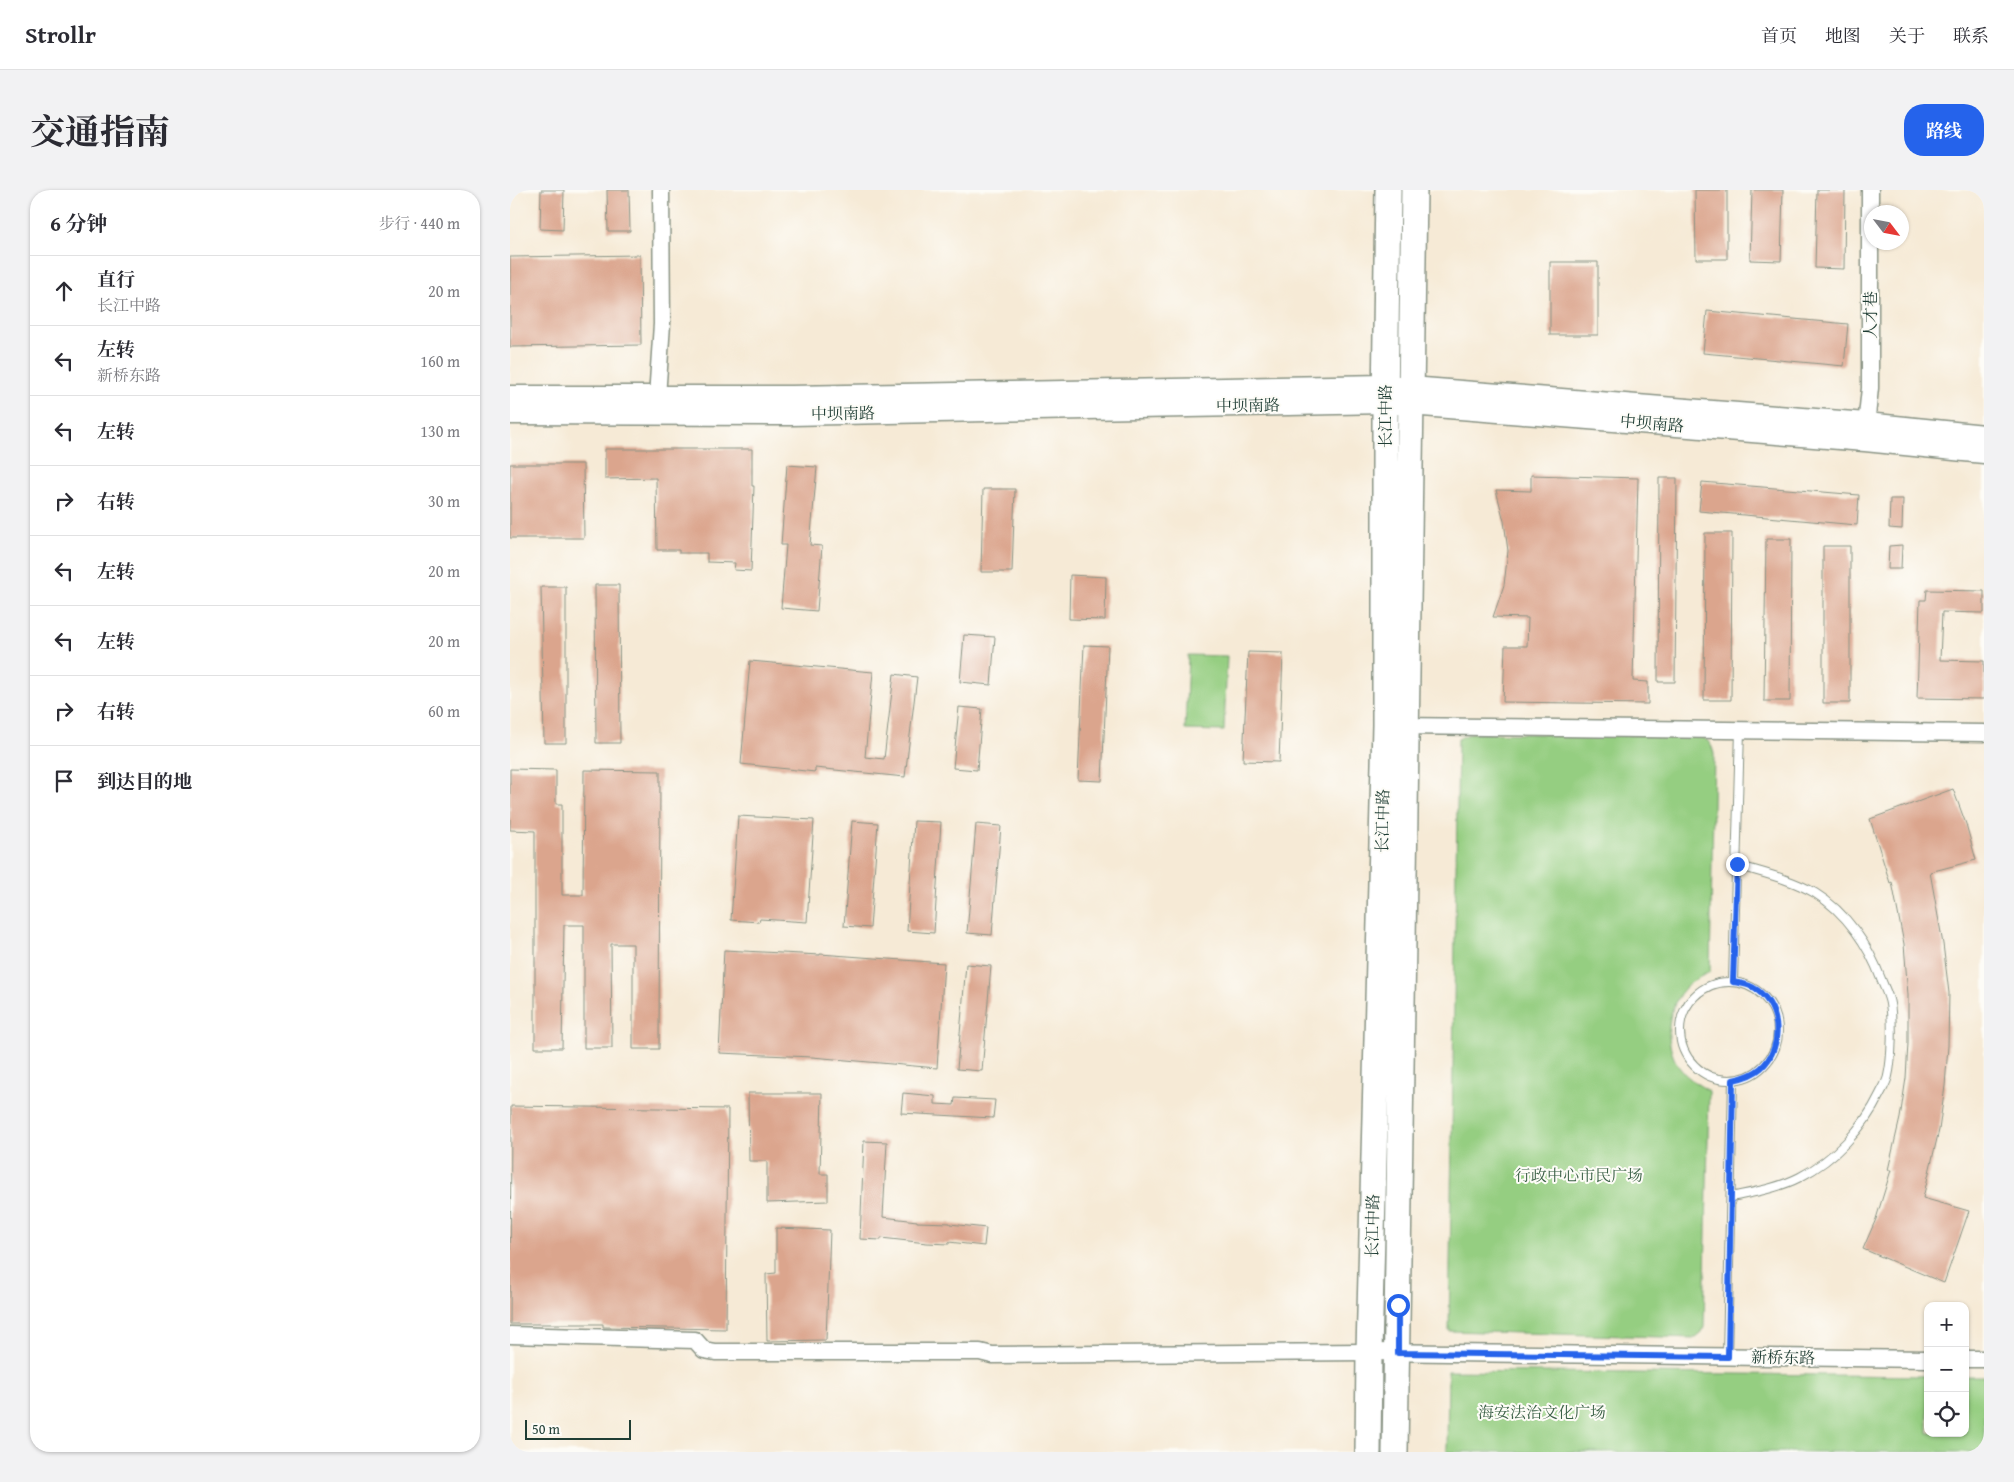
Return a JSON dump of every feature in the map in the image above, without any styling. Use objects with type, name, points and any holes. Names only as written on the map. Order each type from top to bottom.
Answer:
[{"type":"main road","name":"长江中路","points":[[1388,190],[1397,394],[1395,726],[1398,1353],[1395,1452]]},
{"type":"main road","name":"长江中路","points":[[1397,394],[1414,190]]},
{"type":"main road","name":"中坝南路","points":[[510,397],[1397,394],[1866,424],[1984,436]]},
{"type":"main road","name":"中坝南路","points":[[510,413],[791,414],[1397,394],[1984,452]]},
{"type":"main road","name":"长江中路","points":[[1368,1452],[1369,1352],[1395,726]]},
{"type":"street","points":[[657,397],[662,324],[661,190]]},
{"type":"street","name":"人才巷","points":[[1865,440],[1870,388],[1870,190]]},
{"type":"street","points":[[1395,726],[1984,733]]},
{"type":"street","name":"新桥东路","points":[[510,1335],[695,1340],[704,1350],[715,1352],[980,1352],[992,1355],[1369,1352],[1924,1359]]},
{"type":"street","points":[[1969,1359],[1984,1359]]},
{"type":"lane","points":[[1733,982],[1740,730]]},
{"type":"lane","points":[[1731,1197],[1772,1188],[1798,1178],[1824,1162],[1853,1136],[1873,1108],[1888,1078],[1891,1041],[1890,1004],[1877,968],[1861,939],[1836,910],[1816,894],[1786,880],[1737,864]]},
{"type":"lane","points":[[1733,982],[1753,988],[1768,1001],[1777,1020],[1777,1040],[1772,1055],[1762,1068],[1748,1076],[1733,1080],[1712,1078],[1695,1068],[1683,1051],[1679,1031],[1683,1011],[1696,994],[1713,984],[1733,982]]},
{"type":"lane","points":[[1728,1357],[1733,1080]]},
{"type":"green space","points":[[1188,655],[1227,656],[1224,731],[1185,730]]},
{"type":"green space","name":"行政中心市民广场","points":[[1471,733],[1700,736],[1710,743],[1712,748],[1714,754],[1710,972],[1692,982],[1677,998],[1670,1020],[1669,1031],[1672,1054],[1677,1064],[1691,1079],[1709,1091],[1704,1327],[1701,1334],[1696,1338],[1449,1331],[1458,739]]},
{"type":"green space","name":"海安法治文化广场","points":[[1448,1371],[1924,1376],[1924,1437],[1969,1437],[1969,1376],[1984,1376],[1984,1452],[1447,1452]]},
{"type":"building","points":[[541,190],[564,190],[563,230],[540,229]]},
{"type":"building","points":[[607,190],[629,190],[630,231],[608,231]]},
{"type":"building","points":[[1695,190],[1727,190],[1727,259],[1696,259]]},
{"type":"building","points":[[1752,190],[1783,190],[1781,261],[1750,260]]},
{"type":"building","points":[[1817,190],[1845,190],[1844,269],[1815,268]]},
{"type":"building","points":[[640,255],[641,345],[510,347],[510,257]]},
{"type":"building","points":[[1550,262],[1598,262],[1598,335],[1550,335]]},
{"type":"building","points":[[1707,311],[1848,324],[1844,366],[1703,353]]},
{"type":"building","points":[[605,449],[752,449],[752,486],[754,486],[751,571],[734,570],[735,563],[707,562],[707,553],[679,553],[679,550],[657,550],[656,478],[605,479]]},
{"type":"building","points":[[510,464],[583,464],[584,538],[510,538]]},
{"type":"building","points":[[787,465],[817,467],[810,545],[822,546],[817,611],[781,608],[786,545],[781,545]]},
{"type":"building","points":[[1531,475],[1638,478],[1633,681],[1648,682],[1648,704],[1503,702],[1505,646],[1527,646],[1528,618],[1493,617],[1504,585],[1508,551],[1504,521],[1496,490],[1531,491]]},
{"type":"building","points":[[1659,478],[1677,478],[1675,682],[1658,682]]},
{"type":"building","points":[[1702,482],[1859,495],[1857,525],[1699,511]]},
{"type":"building","points":[[983,489],[1015,489],[1012,572],[981,572]]},
{"type":"building","points":[[1890,499],[1903,499],[1902,529],[1889,528]]},
{"type":"building","points":[[1705,533],[1732,533],[1731,700],[1704,700]]},
{"type":"building","points":[[1766,539],[1791,539],[1790,701],[1764,701]]},
{"type":"building","points":[[1902,545],[1901,569],[1888,569],[1889,546]]},
{"type":"building","points":[[1823,546],[1850,546],[1850,703],[1823,703]]},
{"type":"building","points":[[1070,575],[1106,577],[1105,620],[1069,619]]},
{"type":"building","points":[[595,585],[619,585],[620,743],[596,743]]},
{"type":"building","points":[[541,587],[566,587],[566,743],[544,743]]},
{"type":"building","points":[[1927,590],[1984,591],[1984,613],[1942,612],[1940,660],[1984,661],[1984,699],[1917,698],[1920,600],[1926,600]]},
{"type":"building","points":[[964,635],[995,637],[991,685],[960,682]]},
{"type":"building","points":[[1084,645],[1108,646],[1102,781],[1078,780]]},
{"type":"building","points":[[1248,652],[1283,653],[1279,762],[1243,761]]},
{"type":"building","points":[[750,661],[873,672],[865,757],[884,759],[894,674],[917,677],[905,777],[815,768],[815,772],[741,764]]},
{"type":"building","points":[[959,707],[982,709],[977,770],[953,768]]},
{"type":"building","points":[[510,769],[556,770],[556,804],[562,804],[562,895],[583,895],[584,770],[660,771],[659,1049],[633,1049],[633,944],[611,944],[612,1048],[584,1048],[584,925],[564,925],[562,1048],[535,1048],[535,831],[510,830]]},
{"type":"building","points":[[1953,789],[1966,824],[1976,860],[1930,872],[1943,944],[1949,993],[1948,1046],[1939,1130],[1923,1198],[1969,1211],[1944,1283],[1863,1249],[1876,1219],[1891,1170],[1888,1170],[1900,1118],[1906,1078],[1908,1043],[1908,995],[1904,944],[1892,882],[1890,883],[1870,819]]},
{"type":"building","points":[[738,816],[814,820],[807,922],[760,919],[759,922],[731,920]]},
{"type":"building","points":[[852,821],[878,823],[870,928],[844,926]]},
{"type":"building","points":[[914,821],[941,822],[934,933],[907,931]]},
{"type":"building","points":[[976,824],[1001,826],[992,935],[967,933]]},
{"type":"building","points":[[724,950],[820,954],[944,963],[937,1068],[812,1057],[719,1053]]},
{"type":"building","points":[[966,964],[991,966],[982,1071],[957,1069]]},
{"type":"building","points":[[748,1093],[822,1093],[820,1174],[828,1174],[828,1201],[767,1203],[767,1161],[749,1161]]},
{"type":"building","points":[[903,1093],[935,1096],[935,1104],[954,1105],[955,1098],[995,1100],[993,1118],[901,1113]]},
{"type":"building","points":[[511,1106],[728,1109],[726,1329],[603,1327],[603,1324],[510,1324]]},
{"type":"building","points":[[864,1141],[887,1142],[883,1217],[986,1228],[984,1246],[881,1238],[881,1240],[860,1239]]},
{"type":"building","points":[[776,1228],[830,1230],[826,1340],[767,1341],[766,1274],[776,1273]]},
{"type":"route","points":[[1398,1305],[1398,1353],[1728,1357],[1733,1080],[1748,1076],[1762,1068],[1772,1055],[1777,1040],[1777,1020],[1768,1001],[1753,988],[1733,982],[1737,864]]}]
